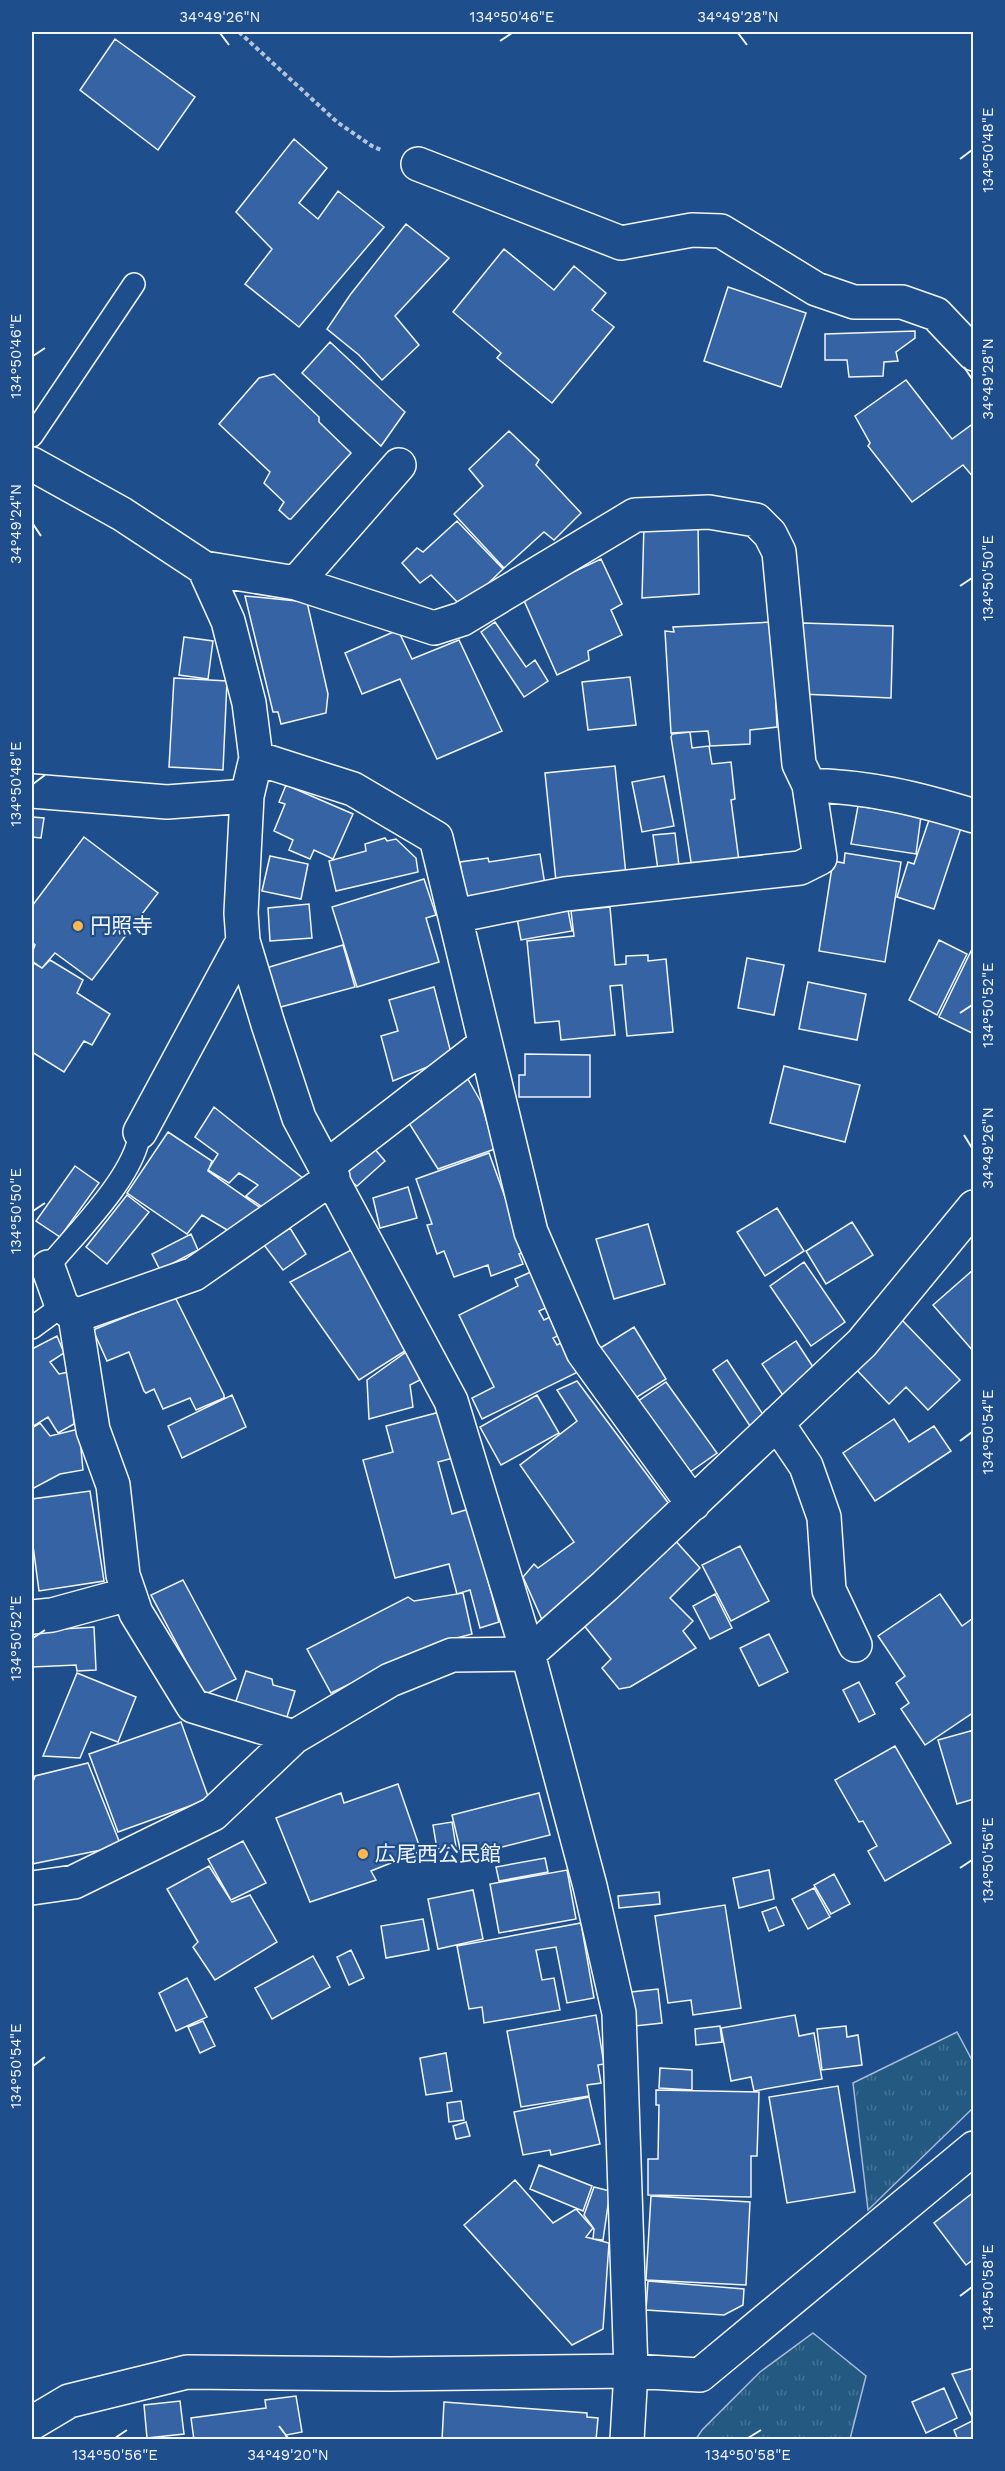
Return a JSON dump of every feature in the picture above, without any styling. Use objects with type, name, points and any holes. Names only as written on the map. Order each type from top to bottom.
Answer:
[{"type":"street","points":[[418,164],[621,243],[692,230],[721,231],[816,289],[854,302],[902,302],[936,314],[974,354]]},
{"type":"street","points":[[32,464],[122,514],[204,568],[296,583],[434,628],[462,619],[635,515],[709,512],[756,520],[770,534],[779,552],[799,764],[809,785],[820,858],[800,868],[565,894],[455,916]]},
{"type":"street","points":[[296,583],[399,465]]},
{"type":"street","points":[[204,568],[228,621],[236,649],[249,703],[256,758],[247,796],[241,913],[243,941],[299,1118],[451,1401],[528,1654],[590,1886],[619,2013],[631,2371],[627,2439]]},
{"type":"street","points":[[256,758],[353,789],[436,838],[484,1045],[531,1232],[583,1352],[693,1504]]},
{"type":"street","points":[[809,785],[849,787],[913,797],[974,816]]},
{"type":"street","points":[[32,791],[167,802],[247,796]]},
{"type":"street","points":[[140,1132],[243,941]]},
{"type":"street","points":[[69,1311],[194,1274],[329,1172],[484,1045]]},
{"type":"street","points":[[32,1888],[74,1881],[213,1814],[294,1737],[390,1680],[452,1655],[528,1654],[693,1504],[862,1343],[974,1207]]},
{"type":"street","points":[[48,1267],[69,1311],[93,1430],[113,1485],[123,1575],[136,1613],[193,1706],[294,1737]]},
{"type":"street","points":[[777,1423],[806,1466],[824,1517],[829,1590],[855,1645]]},
{"type":"street","points":[[32,1617],[52,1615],[129,1594]]},
{"type":"street","points":[[32,2423],[69,2401],[187,2372],[390,2374],[631,2371],[700,2375],[974,2148]]},
{"type":"lane","points":[[32,436],[134,284]]},
{"type":"lane","points":[[48,1267],[115,1187],[138,1148],[140,1132]]},
{"type":"lane","points":[[32,1328],[69,1311]]},
{"type":"path","points":[[239,32],[338,122],[372,146],[418,164]]},
{"type":"green space","points":[[957,2032],[973,2062],[973,2108],[868,2210],[853,2083]]},
{"type":"green space","points":[[813,2333],[866,2376],[850,2439],[696,2439],[702,2430],[760,2372]]},
{"type":"building","points":[[115,39],[195,97],[158,150],[80,90]]},
{"type":"building","points":[[294,139],[327,168],[299,203],[318,219],[338,191],[384,227],[299,327],[245,284],[272,249],[236,212]]},
{"type":"building","points":[[406,224],[449,258],[395,316],[419,345],[382,380],[359,355],[327,329],[350,295]]},
{"type":"building","points":[[504,249],[554,290],[574,266],[606,293],[592,310],[614,327],[552,403],[497,358],[501,353],[453,312]]},
{"type":"building","points":[[728,287],[806,313],[781,387],[704,361]]},
{"type":"building","points":[[915,331],[915,338],[896,352],[898,361],[884,362],[883,376],[849,377],[847,360],[825,360],[825,334]]},
{"type":"building","points":[[330,342],[405,412],[381,446],[302,373]]},
{"type":"building","points":[[274,374],[319,417],[319,422],[351,453],[291,519],[279,510],[284,502],[264,483],[270,472],[219,424],[259,378]]},
{"type":"building","points":[[906,380],[952,439],[974,423],[974,478],[963,465],[912,502],[868,446],[870,443],[855,416]]},
{"type":"building","points":[[509,431],[539,460],[536,465],[581,513],[554,540],[544,532],[504,568],[454,514],[483,486],[469,469]]},
{"type":"building","points":[[457,521],[503,569],[463,608],[431,575],[420,583],[402,563],[417,548],[423,552]]},
{"type":"building","points":[[698,521],[699,594],[642,598],[644,524]]},
{"type":"building","points":[[601,559],[622,604],[611,610],[622,635],[588,651],[589,660],[557,675],[522,596]]},
{"type":"building","points":[[245,596],[307,602],[328,694],[326,713],[281,724],[278,712],[273,712]]},
{"type":"building","points":[[495,622],[526,667],[535,660],[548,681],[524,697],[481,632]]},
{"type":"building","points":[[772,622],[777,727],[750,730],[750,744],[710,746],[708,731],[671,733],[665,631],[674,632],[673,627]]},
{"type":"building","points":[[803,623],[893,626],[891,698],[801,694]]},
{"type":"building","points":[[398,630],[412,659],[459,640],[502,731],[437,759],[400,679],[362,694],[345,653]]},
{"type":"building","points":[[184,637],[213,641],[208,679],[179,675]]},
{"type":"building","points":[[630,677],[636,725],[588,730],[582,682]]},
{"type":"building","points":[[174,678],[227,681],[223,770],[169,767]]},
{"type":"building","points":[[690,732],[692,748],[709,746],[712,764],[731,762],[735,799],[731,800],[739,861],[692,868],[671,737],[672,734]]},
{"type":"building","points":[[615,766],[626,875],[556,881],[545,773]]},
{"type":"building","points":[[664,776],[674,826],[642,832],[632,782]]},
{"type":"building","points":[[286,785],[353,814],[333,859],[314,850],[310,859],[289,850],[293,840],[274,831],[285,804],[279,802]]},
{"type":"building","points":[[858,806],[921,816],[916,854],[851,844]]},
{"type":"building","points":[[32,817],[44,818],[41,838],[32,837]]},
{"type":"building","points":[[930,817],[961,828],[934,909],[897,897],[908,862],[914,864]]},
{"type":"building","points":[[675,833],[680,874],[659,877],[653,835]]},
{"type":"building","points":[[84,837],[158,893],[92,980],[55,953],[42,968],[32,961],[35,945],[32,942],[32,906]]},
{"type":"building","points":[[385,838],[387,841],[396,839],[416,858],[418,872],[336,891],[329,861],[366,851],[365,844]]},
{"type":"building","points":[[845,853],[901,862],[885,962],[819,951],[833,861],[844,863]]},
{"type":"building","points":[[540,854],[545,885],[466,899],[460,862],[488,858],[489,862]]},
{"type":"building","points":[[270,856],[308,864],[301,899],[262,891]]},
{"type":"building","points":[[424,879],[436,915],[426,918],[439,962],[357,987],[332,907]]},
{"type":"building","points":[[309,904],[312,938],[270,941],[268,908]]},
{"type":"building","points":[[610,907],[615,965],[626,964],[626,956],[648,955],[648,961],[666,959],[673,1032],[627,1036],[622,985],[610,986],[615,1035],[561,1040],[559,1021],[535,1023],[527,941],[574,936],[571,911]]},
{"type":"building","points":[[568,910],[572,931],[521,940],[517,918]]},
{"type":"building","points":[[939,940],[967,954],[937,1015],[909,1000]]},
{"type":"building","points":[[343,945],[355,987],[277,1008],[266,968]]},
{"type":"building","points":[[974,948],[974,1034],[939,1017]]},
{"type":"building","points":[[747,958],[784,965],[774,1015],[738,1008]]},
{"type":"building","points":[[50,960],[83,980],[77,993],[110,1014],[92,1045],[84,1041],[64,1072],[32,1052],[32,962],[42,968]]},
{"type":"building","points":[[808,982],[866,994],[857,1040],[799,1029]]},
{"type":"building","points":[[434,987],[452,1057],[393,1081],[381,1036],[398,1031],[389,1000]]},
{"type":"building","points":[[525,1054],[590,1055],[590,1097],[519,1097],[519,1075],[525,1075]]},
{"type":"building","points":[[784,1066],[860,1085],[845,1142],[770,1123]]},
{"type":"building","points":[[465,1074],[481,1102],[495,1149],[438,1169],[407,1120]]},
{"type":"building","points":[[214,1107],[304,1179],[264,1208],[246,1196],[258,1185],[239,1173],[229,1183],[208,1170],[218,1154],[195,1137]]},
{"type":"building","points":[[168,1132],[212,1161],[208,1171],[262,1209],[229,1231],[202,1215],[187,1234],[127,1193]]},
{"type":"building","points":[[373,1147],[385,1161],[357,1186],[344,1176]]},
{"type":"building","points":[[489,1153],[525,1252],[519,1254],[523,1264],[491,1276],[488,1265],[454,1277],[444,1251],[437,1254],[427,1225],[432,1224],[416,1179]]},
{"type":"building","points":[[75,1166],[99,1183],[60,1237],[36,1221]]},
{"type":"building","points":[[408,1187],[417,1218],[380,1228],[373,1198]]},
{"type":"building","points":[[127,1195],[149,1212],[107,1264],[86,1247]]},
{"type":"building","points":[[777,1208],[804,1251],[765,1276],[737,1232]]},
{"type":"building","points":[[852,1222],[873,1255],[826,1284],[806,1251]]},
{"type":"building","points":[[648,1224],[665,1284],[614,1299],[596,1239]]},
{"type":"building","points":[[290,1228],[306,1254],[283,1270],[264,1245]]},
{"type":"building","points":[[191,1234],[198,1250],[160,1270],[152,1254]]},
{"type":"building","points":[[353,1249],[408,1349],[359,1380],[290,1282]]},
{"type":"building","points":[[804,1262],[845,1322],[811,1346],[770,1286]]},
{"type":"building","points":[[974,1270],[974,1352],[933,1305]]},
{"type":"building","points":[[533,1271],[550,1306],[539,1311],[544,1320],[554,1315],[564,1333],[553,1338],[557,1345],[566,1340],[580,1371],[482,1419],[472,1398],[494,1387],[459,1315],[518,1286],[515,1279]]},
{"type":"building","points":[[175,1297],[224,1395],[224,1398],[196,1410],[190,1398],[163,1409],[154,1389],[146,1393],[144,1391],[129,1352],[107,1361],[93,1330]]},
{"type":"building","points":[[902,1320],[960,1380],[928,1410],[906,1387],[889,1404],[853,1366]]},
{"type":"building","points":[[634,1327],[666,1379],[629,1402],[597,1350]]},
{"type":"building","points":[[57,1336],[64,1353],[50,1362],[59,1374],[69,1372],[74,1424],[58,1433],[48,1417],[32,1427],[32,1349]]},
{"type":"building","points":[[796,1341],[821,1379],[788,1403],[762,1364]]},
{"type":"building","points":[[409,1350],[420,1380],[410,1385],[413,1407],[369,1419],[367,1380]]},
{"type":"building","points":[[727,1360],[764,1416],[750,1426],[713,1370]]},
{"type":"building","points":[[577,1381],[675,1512],[544,1624],[523,1577],[534,1564],[538,1568],[574,1542],[520,1465],[577,1421],[557,1390]]},
{"type":"building","points":[[666,1382],[717,1453],[680,1479],[628,1408]]},
{"type":"building","points":[[232,1395],[246,1427],[182,1458],[168,1426]]},
{"type":"building","points":[[537,1395],[559,1433],[501,1465],[480,1427]]},
{"type":"building","points":[[440,1412],[453,1458],[438,1462],[452,1514],[469,1509],[499,1622],[480,1628],[470,1590],[457,1594],[449,1564],[395,1578],[363,1460],[393,1452],[386,1426]]},
{"type":"building","points":[[894,1419],[909,1442],[934,1426],[951,1451],[875,1501],[843,1453]]},
{"type":"building","points":[[40,1423],[50,1436],[79,1429],[83,1470],[60,1474],[32,1489],[32,1428]]},
{"type":"building","points":[[90,1491],[104,1581],[39,1591],[32,1538],[32,1499]]},
{"type":"building","points":[[673,1538],[700,1568],[670,1598],[693,1621],[683,1631],[696,1648],[630,1687],[619,1689],[602,1668],[611,1659],[582,1623]]},
{"type":"building","points":[[740,1546],[769,1601],[731,1621],[702,1565]]},
{"type":"building","points":[[183,1580],[236,1679],[204,1695],[151,1595]]},
{"type":"building","points":[[463,1593],[472,1634],[434,1644],[331,1693],[307,1649],[408,1597],[414,1601]]},
{"type":"building","points":[[715,1594],[732,1628],[710,1639],[693,1606]]},
{"type":"building","points":[[940,1594],[962,1626],[972,1619],[974,1621],[974,1712],[925,1745],[901,1709],[909,1703],[896,1683],[905,1676],[878,1636]]},
{"type":"building","points":[[94,1627],[96,1670],[77,1671],[76,1665],[32,1667],[32,1631]]},
{"type":"building","points":[[769,1634],[788,1672],[759,1686],[740,1648]]},
{"type":"building","points":[[246,1671],[272,1679],[273,1685],[295,1691],[286,1720],[235,1704]]},
{"type":"building","points":[[77,1673],[136,1697],[118,1742],[91,1732],[80,1758],[43,1756]]},
{"type":"building","points":[[859,1682],[875,1714],[859,1722],[843,1690]]},
{"type":"building","points":[[181,1722],[209,1799],[118,1832],[89,1754]]},
{"type":"building","points":[[974,1730],[974,1799],[957,1804],[938,1740]]},
{"type":"building","points":[[895,1746],[951,1843],[885,1881],[868,1851],[877,1846],[863,1821],[859,1822],[835,1780]]},
{"type":"building","points":[[88,1763],[121,1846],[32,1864],[32,1785],[35,1776]]},
{"type":"building","name":"広尾西公民館","points":[[398,1784],[421,1851],[371,1871],[376,1880],[310,1902],[276,1818],[341,1793],[344,1803]]},
{"type":"building","points":[[539,1793],[550,1835],[462,1857],[452,1815]]},
{"type":"building","points":[[452,1822],[456,1847],[437,1849],[433,1825]]},
{"type":"building","points":[[243,1841],[266,1883],[231,1900],[208,1859]]},
{"type":"building","points":[[545,1858],[548,1872],[499,1881],[496,1867]]},
{"type":"building","points":[[209,1866],[232,1902],[250,1895],[277,1942],[215,1980],[193,1947],[198,1942],[167,1889]]},
{"type":"building","points":[[567,1870],[576,1919],[499,1933],[490,1884]]},
{"type":"building","points":[[769,1870],[774,1899],[739,1908],[733,1878]]},
{"type":"building","points":[[834,1874],[850,1904],[831,1914],[814,1885]]},
{"type":"building","points":[[814,1888],[830,1917],[808,1929],[792,1899]]},
{"type":"building","points":[[473,1890],[483,1939],[438,1949],[428,1899]]},
{"type":"building","points":[[659,1892],[660,1904],[619,1908],[618,1896]]},
{"type":"building","points":[[725,1905],[741,2008],[693,2015],[691,2000],[668,2003],[655,1916]]},
{"type":"building","points":[[776,1907],[784,1925],[769,1931],[762,1912]]},
{"type":"building","points":[[423,1919],[429,1950],[386,1958],[381,1926]]},
{"type":"building","points":[[581,1923],[594,1998],[567,2003],[556,1947],[536,1950],[542,1980],[554,1978],[560,2010],[484,2023],[482,2007],[469,2009],[457,1946]]},
{"type":"building","points":[[351,1950],[364,1978],[349,1985],[337,1957]]},
{"type":"building","points":[[313,1956],[330,1987],[272,2019],[255,1988]]},
{"type":"building","points":[[187,1978],[207,2017],[176,2031],[159,1993]]},
{"type":"building","points":[[658,1989],[662,2023],[635,2026],[631,1992]]},
{"type":"building","points":[[596,2015],[604,2064],[598,2065],[601,2083],[587,2085],[589,2096],[521,2107],[507,2031]]},
{"type":"building","points":[[795,2015],[799,2036],[814,2033],[822,2079],[754,2091],[751,2077],[731,2081],[721,2028]]},
{"type":"building","points":[[203,2021],[215,2046],[200,2053],[188,2027]]},
{"type":"building","points":[[720,2026],[722,2042],[696,2045],[695,2029]]},
{"type":"building","points":[[846,2026],[847,2037],[858,2035],[862,2065],[822,2070],[817,2029]]},
{"type":"building","points":[[446,2053],[452,2091],[426,2095],[420,2058]]},
{"type":"building","points":[[660,2068],[692,2070],[692,2090],[659,2088]]},
{"type":"building","points":[[838,2086],[855,2192],[787,2203],[769,2097]]},
{"type":"building","points":[[656,2090],[759,2092],[757,2156],[751,2156],[751,2197],[648,2195],[648,2159],[658,2159],[659,2105],[656,2105]]},
{"type":"building","points":[[589,2097],[600,2144],[551,2155],[550,2150],[523,2155],[514,2112]]},
{"type":"building","points":[[461,2101],[464,2120],[449,2122],[447,2103]]},
{"type":"building","points":[[466,2122],[470,2136],[456,2139],[453,2126]]},
{"type":"building","points":[[539,2165],[592,2186],[583,2211],[530,2189]]},
{"type":"building","points":[[515,2180],[553,2223],[576,2209],[593,2228],[586,2237],[609,2243],[603,2329],[572,2345],[464,2225]]},
{"type":"building","points":[[594,2187],[610,2191],[603,2240],[593,2239],[594,2229],[584,2215]]},
{"type":"building","points":[[974,2192],[974,2259],[966,2265],[934,2223]]},
{"type":"building","points":[[651,2196],[750,2202],[746,2285],[646,2280]]},
{"type":"building","points":[[648,2281],[744,2289],[743,2305],[724,2315],[646,2310]]},
{"type":"building","points":[[974,2368],[974,2417],[972,2417],[952,2374]]},
{"type":"building","points":[[944,2388],[957,2418],[926,2433],[912,2402]]},
{"type":"building","points":[[296,2396],[302,2432],[286,2435],[287,2440],[194,2440],[191,2418],[266,2408],[265,2400]]},
{"type":"building","points":[[180,2401],[184,2434],[147,2438],[144,2405]]},
{"type":"building","points":[[444,2402],[587,2413],[587,2417],[598,2418],[596,2440],[442,2440]]},
{"type":"building","points":[[974,2420],[974,2440],[958,2440],[954,2430]]},
{"type":"place","name":"円照寺","points":[[78,926]]},
{"type":"place","name":"広尾西公民館","points":[[363,1854]]}]
